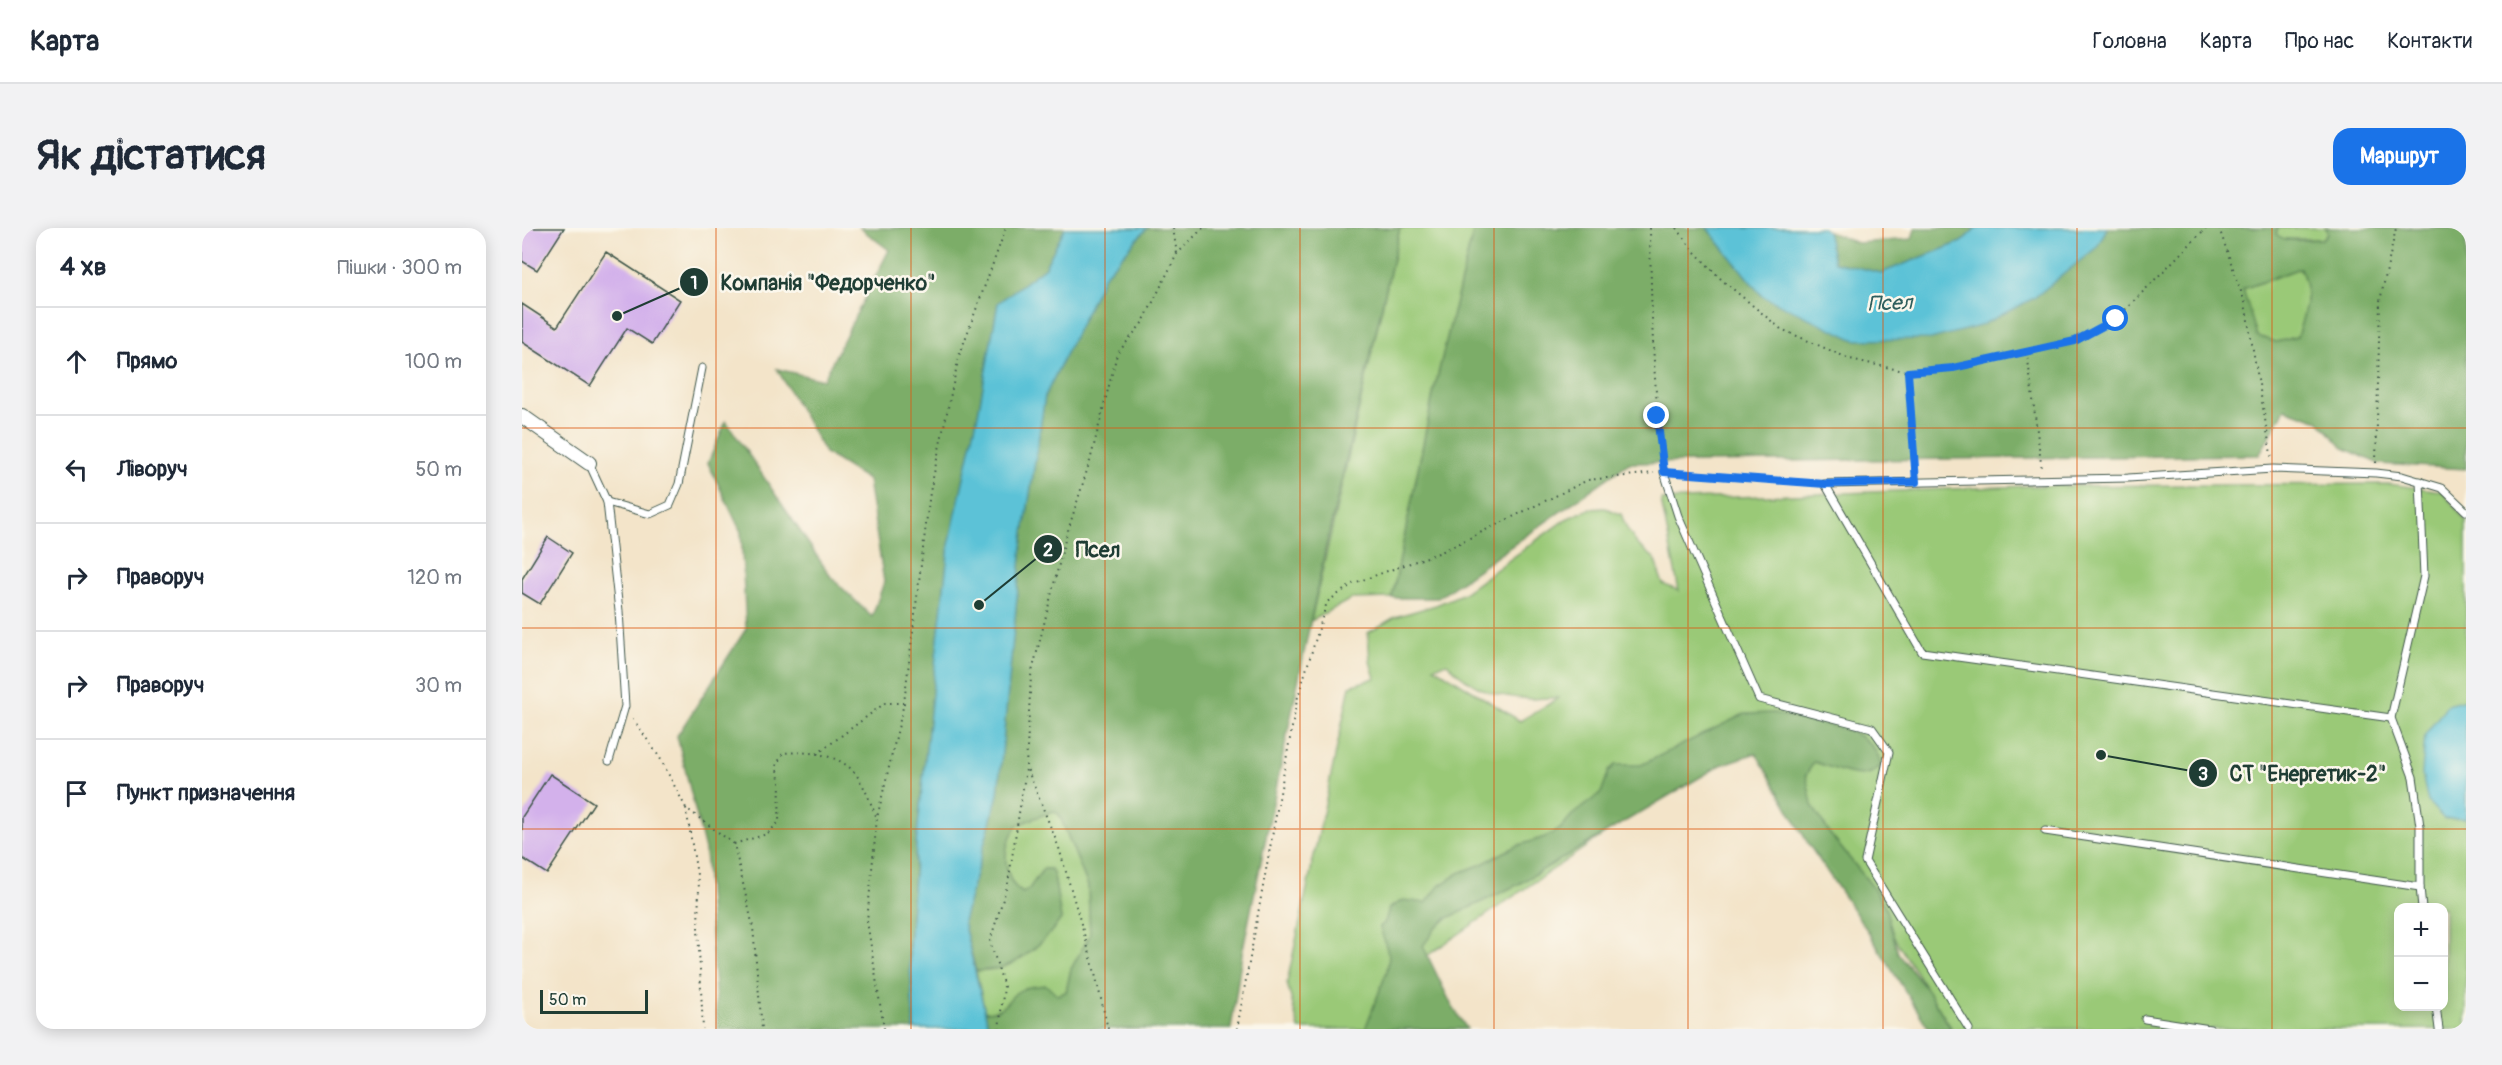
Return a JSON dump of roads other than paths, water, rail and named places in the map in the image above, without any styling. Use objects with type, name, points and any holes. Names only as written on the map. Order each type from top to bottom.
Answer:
[{"type":"street","points":[[522,416],[589,463]]},
{"type":"lane","points":[[607,502],[650,514],[670,505],[679,484],[702,368]]},
{"type":"lane","points":[[589,463],[607,502],[619,611],[625,706],[609,761]]},
{"type":"lane","points":[[2391,718],[1922,652],[1825,484],[2128,478],[2273,469],[2376,473],[2420,481],[2442,488],[2466,511]]},
{"type":"lane","points":[[1664,472],[1678,516],[1759,699],[1872,728],[1889,752],[1865,861],[1969,1029]]},
{"type":"lane","points":[[2420,481],[2424,576],[2391,718],[2413,777],[2420,826],[2422,903]]},
{"type":"lane","points":[[2045,831],[2420,887]]},
{"type":"lane","points":[[2437,1011],[2439,1029]]},
{"type":"lane","points":[[2145,1019],[2210,1029]]},
{"type":"water","points":[[1065,228],[1147,228],[1104,276],[1045,396],[1022,546],[998,794],[963,921],[989,1029],[914,1029],[909,948],[916,845],[949,545],[978,414],[998,303],[1045,267]]},
{"type":"water","name":"Псел","points":[[1707,228],[1823,228],[1827,231],[1834,262],[1881,273],[1961,242],[1976,228],[2107,228],[2097,247],[2034,298],[1980,326],[1931,339],[1855,340],[1762,296]]},
{"type":"water","points":[[2466,700],[2466,818],[2444,819],[2428,802],[2422,774],[2425,735],[2447,705]]},
{"type":"place","name":"Компанія \"Федорченко\"","points":[[617,316]]},
{"type":"place","name":"Псел","points":[[979,605]]},
{"type":"place","name":"СТ \"Енергетик-2\"","points":[[2101,755]]}]
